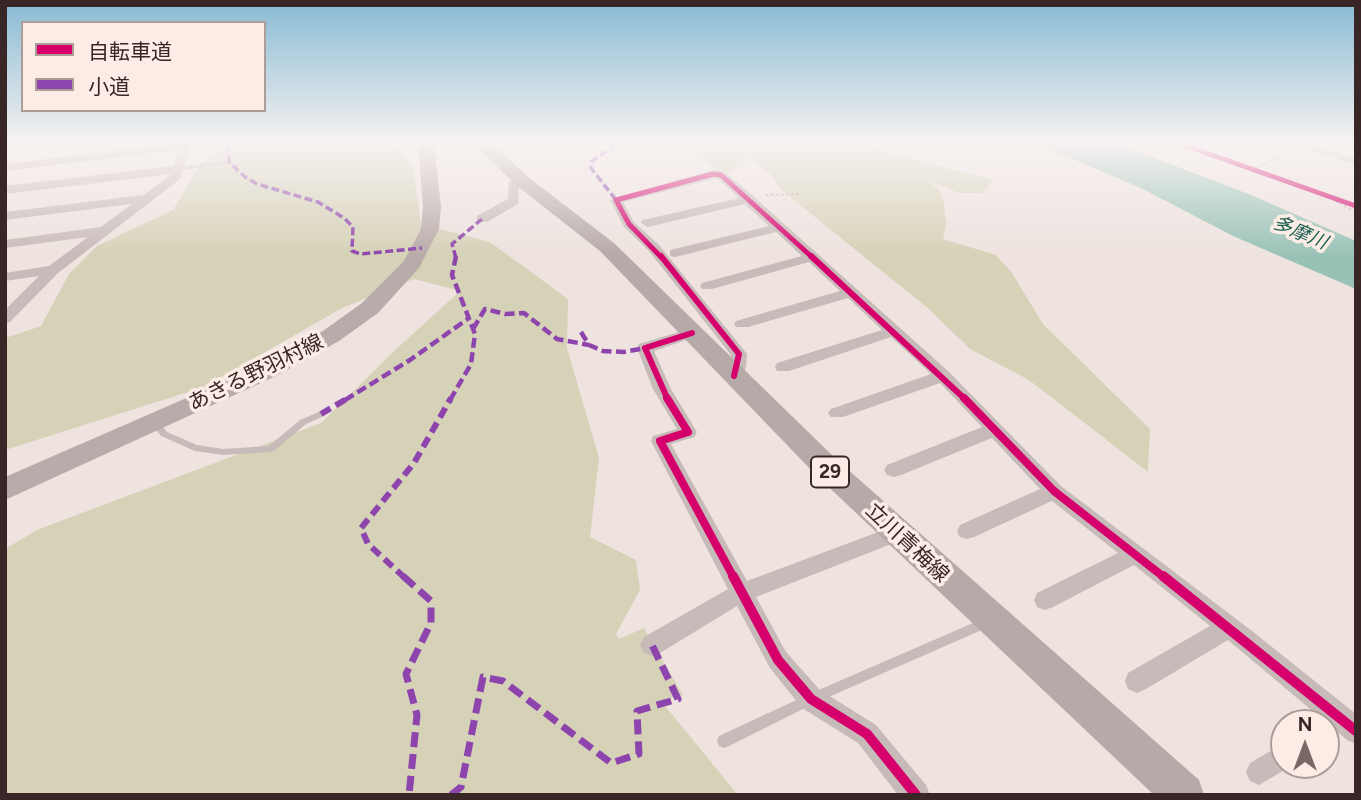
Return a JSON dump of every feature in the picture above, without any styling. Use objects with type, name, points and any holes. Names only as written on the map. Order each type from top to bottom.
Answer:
[{"type":"main road","name":"あきる野羽村線","points":[[5,489],[305,352],[363,313],[394,286],[416,258],[431,225],[430,181]]},
{"type":"main road","name":"立川青梅線","points":[[522,181],[607,247],[734,376],[897,533],[1184,795]]},
{"type":"street","points":[[5,190],[78,181]]},
{"type":"street","points":[[8,314],[53,270],[169,181]]},
{"type":"street","points":[[482,219],[514,201],[513,184],[521,181]]},
{"type":"street","points":[[686,181],[616,200],[629,224],[654,248],[739,354],[734,376]]},
{"type":"street","points":[[733,181],[755,197],[779,227],[943,376],[1054,491],[1228,628],[1341,726]]},
{"type":"street","points":[[5,216],[24,188]]},
{"type":"street","points":[[648,223],[755,197]]},
{"type":"street","points":[[5,216],[148,198]]},
{"type":"street","points":[[675,253],[779,227]]},
{"type":"street","points":[[5,244],[105,230]]},
{"type":"street","points":[[707,286],[813,257]]},
{"type":"street","points":[[5,276],[53,270]]},
{"type":"street","points":[[742,324],[851,292]]},
{"type":"street","points":[[783,367],[894,331]]},
{"type":"street","points":[[692,333],[645,348],[662,388],[688,432],[660,441],[778,660],[811,699],[867,734],[916,795]]},
{"type":"street","points":[[837,413],[943,376]]},
{"type":"street","points":[[894,470],[993,430]]},
{"type":"street","points":[[967,531],[1054,491]]},
{"type":"street","points":[[652,645],[740,593],[897,533]]},
{"type":"street","points":[[1045,600],[1134,555]]},
{"type":"street","points":[[1137,681],[1228,628]]},
{"type":"street","points":[[1259,772],[1270,765]]},
{"type":"lane","points":[[155,422],[164,434],[195,448],[223,452],[271,449],[303,422],[321,414]]},
{"type":"lane","points":[[724,741],[811,699],[991,620]]},
{"type":"path","points":[[1315,192],[1356,206]]},
{"type":"path","points":[[755,197],[801,194]]},
{"type":"path","points":[[1327,196],[1356,212]]},
{"type":"shaded area","points":[[190,181],[415,181],[421,224],[490,242],[568,299],[567,348],[599,458],[590,537],[636,560],[640,590],[616,634],[619,639],[644,628],[683,695],[661,701],[738,795],[5,795],[5,549],[37,530],[321,423],[460,291],[414,279],[342,308],[204,387],[5,450],[5,338],[41,326],[69,274],[97,246],[173,210]]},
{"type":"shaded area","points":[[775,181],[928,181],[938,188],[944,202],[946,223],[943,239],[996,255],[1012,273],[1043,324],[1150,429],[1148,472],[1029,380],[970,349],[929,309],[779,188]]},
{"type":"shaded area","points":[[931,181],[992,181],[983,193],[959,193]]},
{"type":"water","name":"多摩川","points":[[1125,181],[1215,181],[1356,241],[1356,289],[1233,236]]},
{"type":"marked path","points":[[252,181],[318,202],[344,218],[353,227],[352,251],[361,254],[422,248]]},
{"type":"marked path","points":[[601,181],[616,200]]},
{"type":"marked path","points":[[409,795],[417,715],[406,674],[431,623],[431,601],[368,544],[361,528],[414,463],[471,364],[475,334],[452,275],[457,260],[452,244],[482,219]]},
{"type":"marked path","points":[[473,329],[485,309],[505,314],[524,313],[557,339],[589,345]]},
{"type":"marked path","points":[[321,414],[410,360],[469,318]]},
{"type":"marked path","points":[[581,332],[589,345],[603,351],[624,352],[645,348]]},
{"type":"marked path","points":[[451,795],[461,787],[483,677],[503,681],[611,763],[639,754],[637,711],[678,699],[652,645]]},
{"type":"cycle path","points":[[686,181],[616,200],[629,224],[654,248],[739,354],[734,376]]},
{"type":"cycle path","points":[[728,181],[943,376],[1054,491],[1244,639],[1356,731]]},
{"type":"cycle path","points":[[1286,181],[1356,206]]},
{"type":"cycle path","points":[[692,333],[645,348],[662,389],[688,432],[660,441],[778,660],[811,699],[867,734],[916,795]]}]
